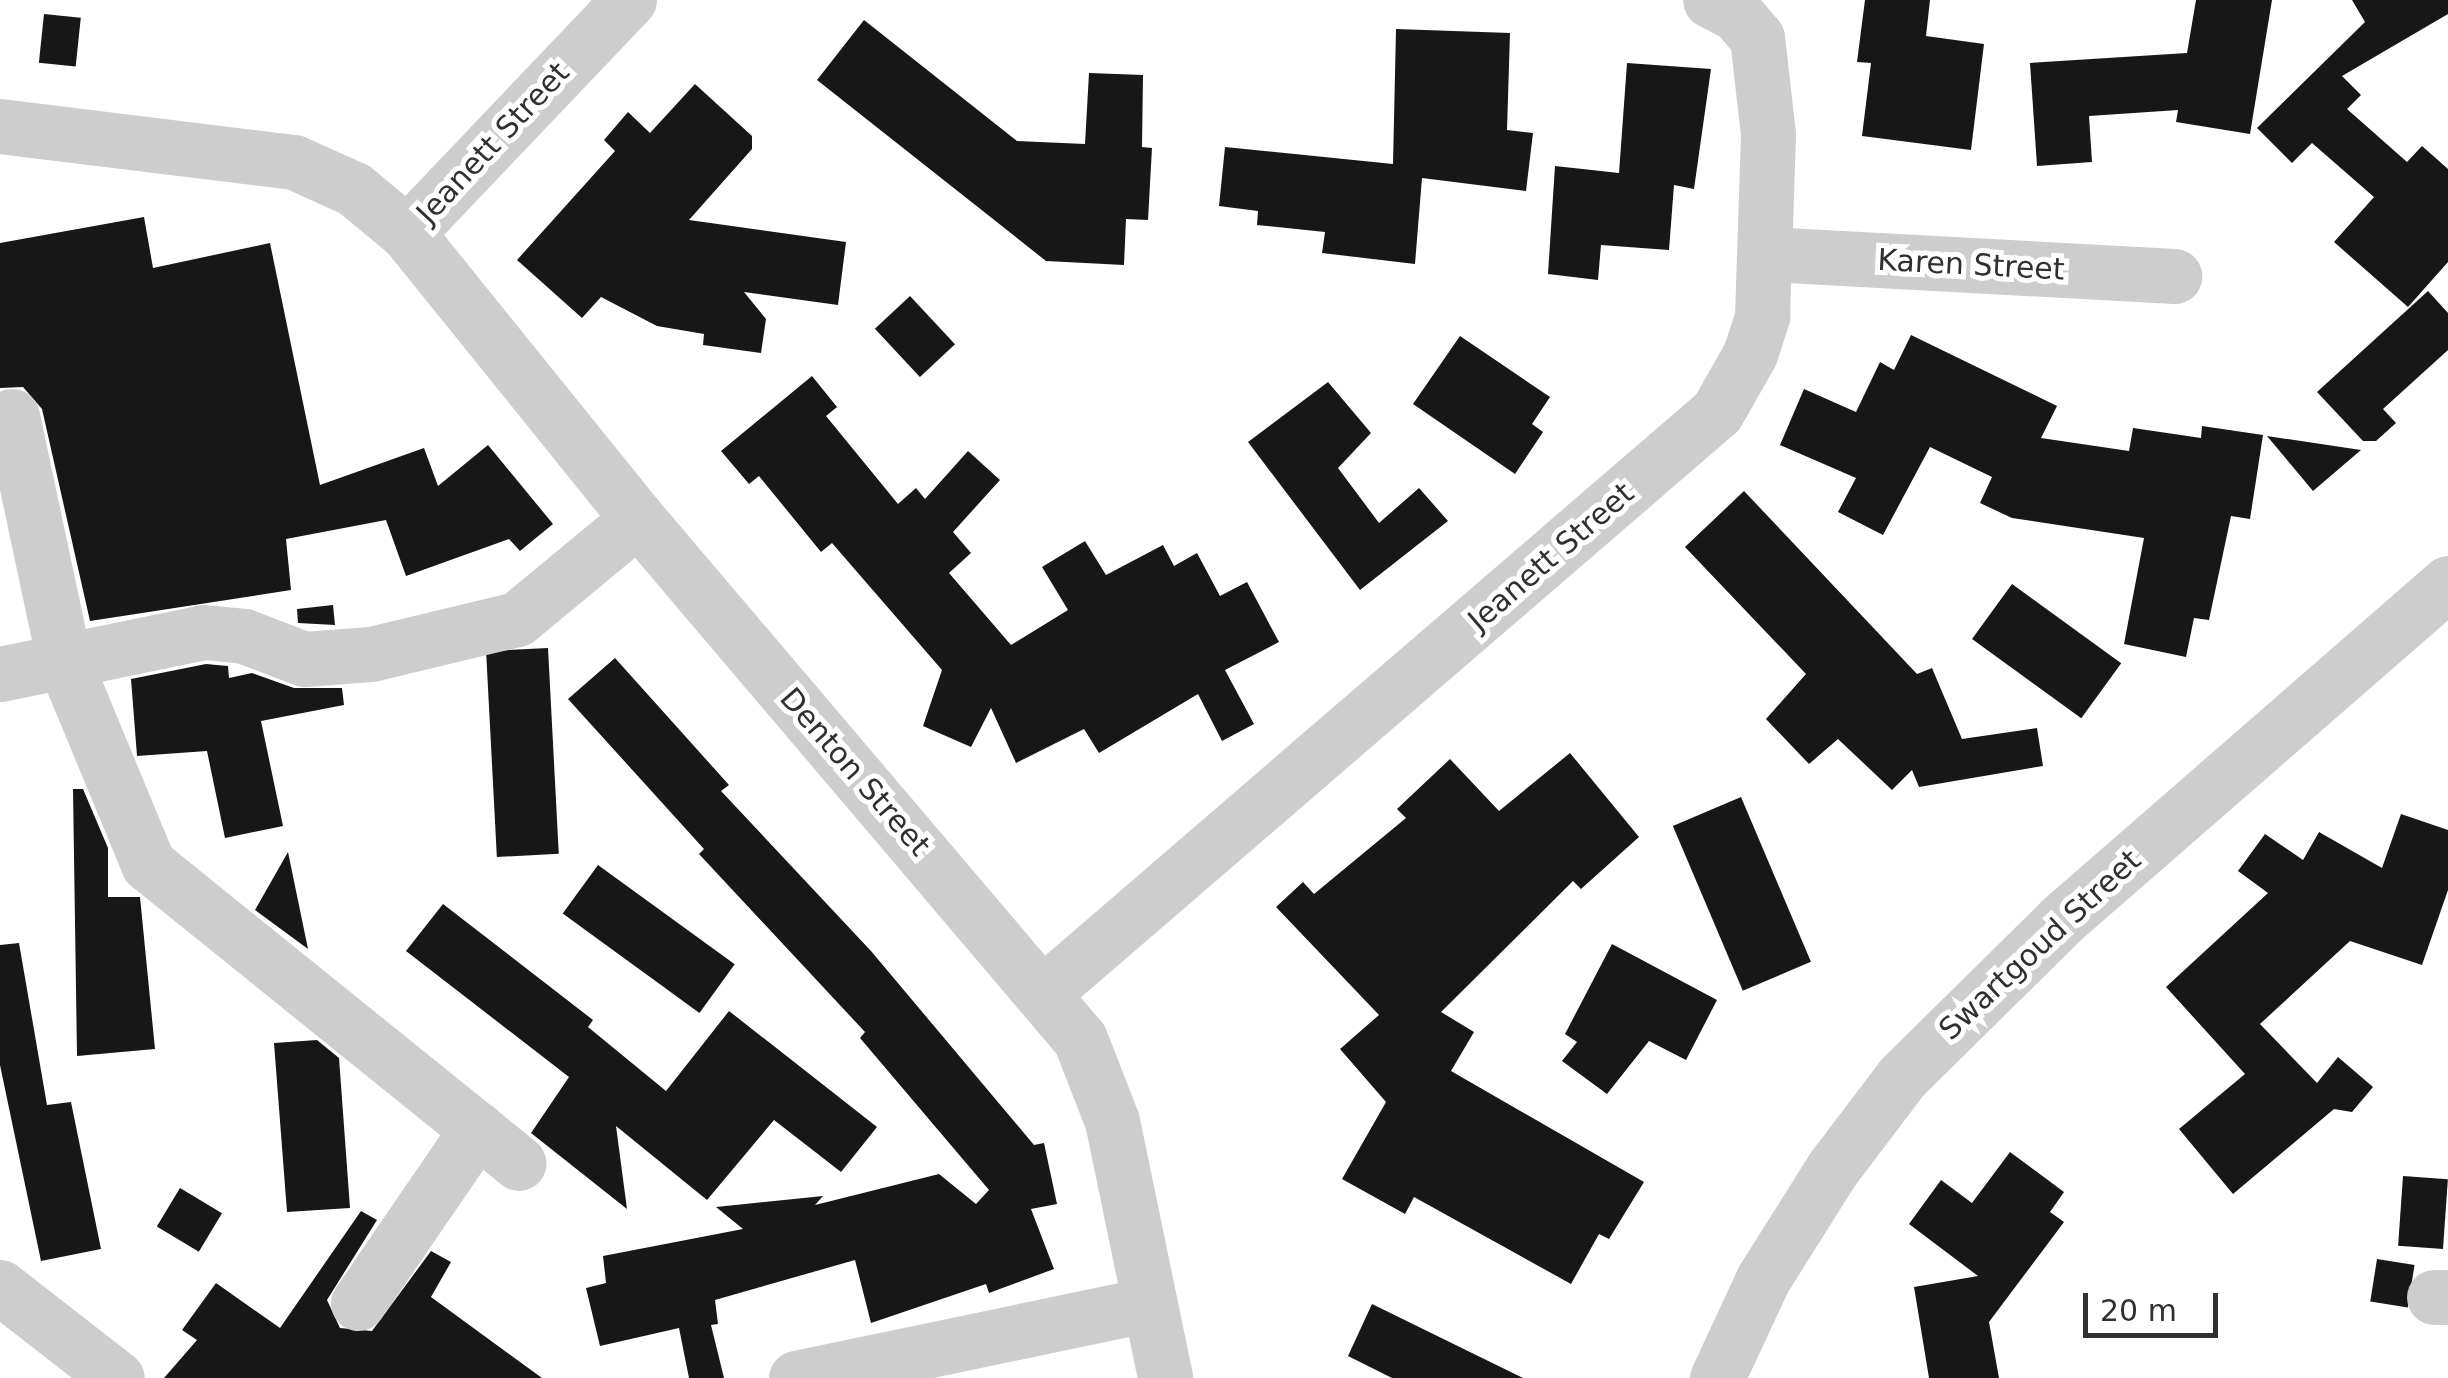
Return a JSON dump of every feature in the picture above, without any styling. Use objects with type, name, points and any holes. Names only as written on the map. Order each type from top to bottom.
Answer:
[{"type":"street","name":"Jeanett Street","points":[[0,126],[294,162],[354,188],[408,233],[629,0]]},
{"type":"street","name":"Jeanett Street","points":[[1044,992],[1698,431],[1750,354],[1768,254],[1765,71],[1757,38],[1738,14],[1710,0]]},
{"type":"street","name":"Denton Street","points":[[408,233],[638,518],[1080,1039],[1101,1084],[1165,1378]]},
{"type":"street","name":"Karen Street","points":[[1768,254],[2174,276]]},
{"type":"street","points":[[12,416],[64,661],[148,864],[519,1163]]},
{"type":"street","points":[[0,674],[167,636],[221,632],[304,659],[336,660],[517,619],[638,518]]},
{"type":"street","name":"Swartgoud Street","points":[[1717,1378],[1763,1279],[1832,1168],[1902,1076],[2036,943],[2448,583]]},
{"type":"street","points":[[358,1303],[477,1129]]},
{"type":"street","points":[[0,1286],[117,1378]]},
{"type":"street","points":[[796,1378],[1149,1304]]},
{"type":"building","points":[[1865,0],[1930,0],[1926,36],[1984,44],[1971,150],[1862,136],[1871,63],[1857,62]]},
{"type":"building","points":[[2196,0],[2272,0],[2250,134],[2176,122],[2178,110],[2089,116],[2092,162],[2037,166],[2030,63],[2187,53]]},
{"type":"building","points":[[2352,0],[2448,0],[2448,14],[2342,76],[2361,95],[2347,109],[2407,162],[2422,146],[2448,169],[2448,262],[2408,307],[2334,242],[2374,197],[2312,143],[2292,163],[2257,128],[2365,22]]},
{"type":"building","points":[[44,14],[81,18],[76,67],[39,63]]},
{"type":"building","points":[[864,20],[1017,141],[1085,144],[1089,73],[1143,75],[1142,147],[1152,148],[1148,220],[1126,219],[1124,265],[1046,261],[817,80]]},
{"type":"building","points":[[1396,29],[1510,33],[1507,130],[1533,133],[1526,191],[1422,178],[1415,264],[1322,253],[1325,232],[1257,225],[1258,211],[1219,206],[1225,147],[1393,164]]},
{"type":"building","points":[[1627,63],[1711,69],[1694,189],[1674,185],[1669,250],[1601,245],[1598,280],[1548,274],[1555,166],[1619,173]]},
{"type":"building","points":[[695,84],[752,136],[752,149],[689,220],[846,242],[838,305],[744,292],[766,319],[761,353],[703,345],[704,334],[657,326],[601,297],[582,318],[517,260],[615,151],[604,140],[628,112],[650,133]]},
{"type":"building","points":[[144,217],[153,268],[270,243],[320,485],[424,448],[438,486],[488,445],[553,524],[520,551],[509,539],[406,576],[386,520],[286,539],[291,590],[90,621],[42,409],[23,387],[0,388],[0,243]]},
{"type":"building","points":[[2428,291],[2448,313],[2448,350],[2383,409],[2396,423],[2376,441],[2363,441],[2317,392]]},
{"type":"building","points":[[910,296],[955,344],[920,377],[875,329]]},
{"type":"building","points":[[1911,335],[2057,406],[2041,438],[2129,451],[2133,428],[2201,438],[2202,426],[2263,435],[2250,519],[2231,516],[2209,620],[2194,618],[2186,657],[2124,644],[2144,538],[2012,518],[1980,503],[1992,477],[1930,447],[1883,535],[1838,512],[1856,478],[1780,445],[1804,389],[1856,412],[1880,362],[1894,370]]},
{"type":"building","points":[[1460,336],[1550,397],[1532,424],[1543,432],[1515,474],[1413,404]]},
{"type":"building","points":[[812,376],[837,407],[826,416],[898,504],[916,488],[925,499],[968,451],[1000,480],[953,532],[971,553],[949,573],[1011,645],[1068,610],[1042,567],[1085,541],[1106,575],[1163,545],[1174,566],[1197,553],[1220,596],[1247,582],[1279,642],[1225,670],[1254,724],[1222,741],[1198,694],[1099,753],[1084,729],[1016,763],[991,708],[971,747],[923,726],[942,670],[832,543],[821,552],[759,476],[749,484],[721,451]]},
{"type":"building","points":[[1328,382],[1371,433],[1338,468],[1379,523],[1419,488],[1448,521],[1360,590],[1248,442]]},
{"type":"building","points":[[2267,436],[2361,450],[2313,491]]},
{"type":"building","points":[[1744,491],[1917,674],[1932,668],[1962,739],[2037,728],[2043,766],[1919,787],[1912,770],[1892,790],[1838,739],[1809,764],[1766,719],[1806,674],[1685,547]]},
{"type":"building","points":[[2012,584],[2121,663],[2081,718],[1972,639]]},
{"type":"building","points":[[333,605],[335,625],[298,623],[297,609]]},
{"type":"building","points":[[548,648],[559,854],[497,857],[486,651]]},
{"type":"building","points":[[615,658],[729,785],[721,791],[871,951],[1034,1145],[1044,1143],[1057,1204],[1031,1209],[1054,1269],[989,1293],[986,1284],[871,1323],[855,1260],[715,1300],[718,1324],[711,1325],[724,1378],[689,1378],[679,1328],[600,1346],[586,1288],[606,1283],[603,1256],[743,1229],[716,1207],[823,1196],[815,1205],[939,1174],[976,1204],[989,1190],[860,1038],[865,1032],[699,854],[704,849],[568,699]]},
{"type":"building","points":[[206,664],[228,666],[229,678],[252,673],[294,688],[342,688],[344,705],[261,721],[283,826],[225,838],[207,751],[137,756],[131,679]]},
{"type":"building","points":[[1570,753],[1639,837],[1581,889],[1573,881],[1441,1012],[1474,1032],[1451,1071],[1644,1182],[1609,1239],[1599,1234],[1571,1284],[1414,1197],[1405,1214],[1342,1179],[1386,1102],[1340,1049],[1379,1015],[1276,907],[1303,882],[1314,894],[1406,818],[1397,809],[1450,759],[1499,811]]},
{"type":"building","points":[[73,789],[83,789],[108,848],[108,897],[140,897],[155,1049],[77,1056]]},
{"type":"building","points":[[1741,797],[1811,962],[1743,991],[1673,826]]},
{"type":"building","points":[[2401,814],[2448,830],[2448,890],[2422,965],[2350,941],[2260,1024],[2317,1083],[2338,1057],[2373,1087],[2352,1112],[2334,1109],[2233,1194],[2179,1129],[2245,1074],[2166,987],[2268,893],[2238,871],[2265,834],[2303,860],[2319,832],[2382,868]]},
{"type":"building","points":[[288,852],[308,949],[255,910]]},
{"type":"building","points":[[598,865],[735,964],[699,1013],[563,914]]},
{"type":"building","points":[[443,904],[593,1020],[588,1027],[666,1091],[729,1011],[877,1127],[841,1172],[774,1120],[707,1200],[616,1126],[627,1209],[531,1133],[569,1077],[406,951]]},
{"type":"building","points":[[19,943],[47,1105],[71,1102],[101,1249],[41,1261],[0,1065],[0,945]]},
{"type":"building","points":[[1612,944],[1717,1000],[1686,1060],[1649,1041],[1607,1094],[1562,1061],[1577,1042],[1565,1034]]},
{"type":"building","points":[[317,1040],[339,1058],[350,1208],[287,1212],[274,1043]]},
{"type":"building","points":[[2010,1152],[2064,1192],[2050,1212],[2064,1222],[1989,1322],[1999,1378],[1929,1378],[1914,1287],[1978,1276],[1909,1224],[1941,1180],[1972,1203]]},
{"type":"building","points":[[2403,1176],[2448,1179],[2443,1249],[2398,1246]]},
{"type":"building","points":[[180,1188],[222,1213],[199,1252],[157,1227]]},
{"type":"building","points":[[361,1211],[377,1220],[327,1300],[340,1328],[372,1331],[431,1251],[451,1262],[431,1297],[542,1378],[164,1378],[197,1340],[182,1330],[216,1283],[280,1328]]},
{"type":"building","points":[[2377,1259],[2415,1265],[2408,1307],[2370,1301]]},
{"type":"building","points":[[1372,1304],[1523,1378],[1392,1378],[1348,1356]]}]
